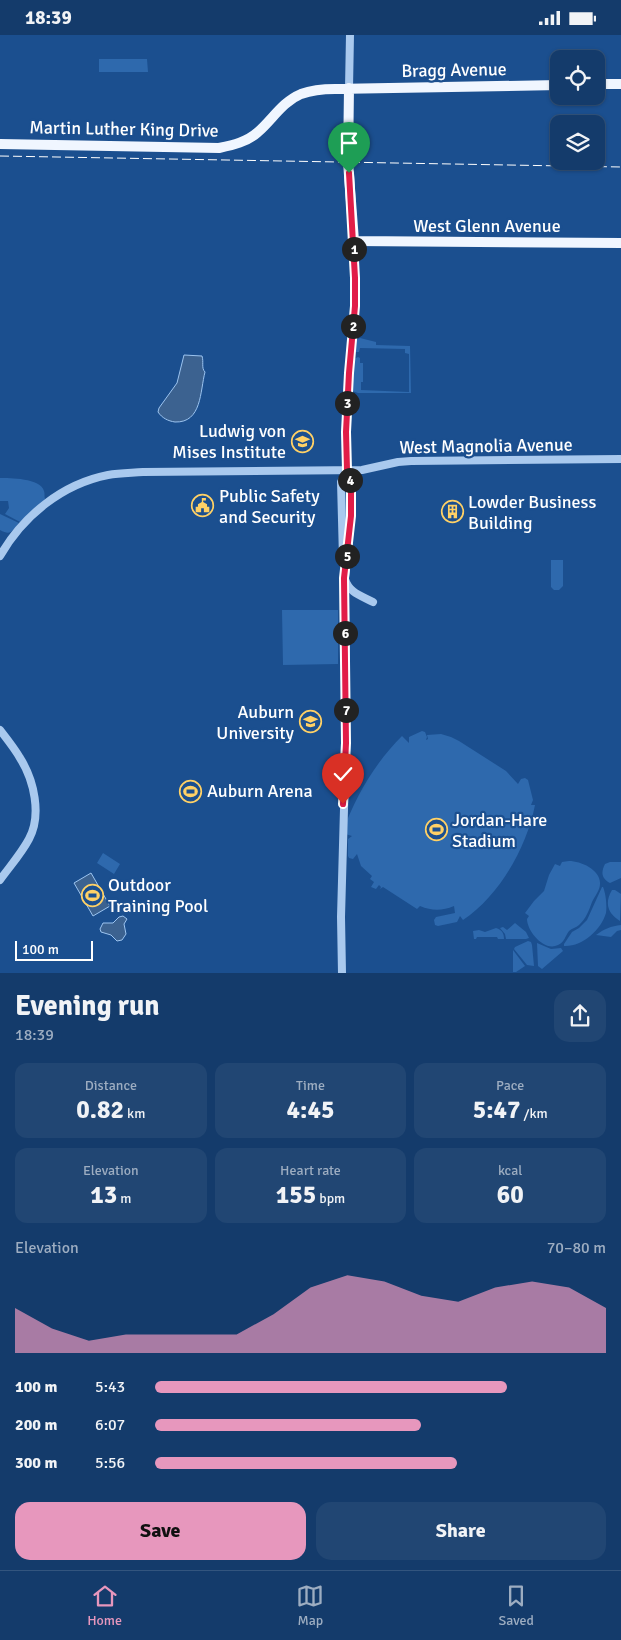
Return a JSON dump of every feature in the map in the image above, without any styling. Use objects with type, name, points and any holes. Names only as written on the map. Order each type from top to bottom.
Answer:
[{"type":"main road","points":[[605,84],[621,84]]},
{"type":"main road","name":"Bragg Avenue","points":[[349,88],[550,85]]},
{"type":"main road","name":"Martin Luther King Drive","points":[[0,144],[219,148],[235,145],[248,139],[258,132],[283,105],[301,94],[320,89],[349,88]]},
{"type":"main road","points":[[349,88],[348,162],[354,241]]},
{"type":"main road","name":"West Glenn Avenue","points":[[354,241],[621,243]]},
{"type":"street","points":[[349,88],[350,35]]},
{"type":"street","points":[[342,973],[341,917],[346,743],[345,569],[342,548],[341,482],[347,470],[346,415],[355,299],[354,241]]},
{"type":"street","name":"West Magnolia Avenue","points":[[0,556],[19,528],[34,513],[57,496],[83,483],[119,474],[347,470],[373,468],[398,462],[621,459]]},
{"type":"street","points":[[344,578],[353,592],[374,602]]},
{"type":"street","points":[[0,730],[20,758],[28,774],[36,813],[30,839],[0,880]]},
{"type":"shaded area","points":[[99,59],[147,59],[148,72],[99,72]]},
{"type":"shaded area","points":[[360,338],[376,342],[376,345],[410,346],[411,393],[358,393],[352,391],[354,359],[358,357],[360,358],[360,363],[363,363],[361,390],[409,392],[409,354],[405,353],[405,349],[360,348],[359,352],[356,352],[356,340]]},
{"type":"shaded area","points":[[184,355],[202,356],[205,372],[195,412],[184,421],[175,422],[165,419],[158,412],[177,383]]},
{"type":"shaded area","points":[[0,478],[37,483],[44,491],[45,499],[20,522],[5,514],[9,508],[8,501],[0,501]]},
{"type":"shaded area","points":[[0,514],[19,523],[11,532],[7,533],[0,530]]},
{"type":"shaded area","points":[[551,560],[563,560],[563,586],[559,590],[554,590],[551,587]]},
{"type":"shaded area","points":[[282,610],[338,610],[338,664],[283,665]]},
{"type":"shaded area","name":"Jordan-Hare Stadium","points":[[422,731],[425,732],[426,740],[428,739],[427,735],[441,734],[459,741],[506,771],[518,784],[521,779],[525,778],[528,780],[533,800],[531,805],[535,805],[518,854],[510,869],[488,898],[463,920],[460,916],[457,922],[438,926],[435,925],[434,920],[436,917],[455,913],[454,906],[437,910],[420,906],[417,909],[383,887],[380,889],[379,885],[376,889],[371,887],[374,882],[370,879],[372,876],[361,866],[357,854],[353,859],[348,856],[348,839],[352,836],[342,833],[353,806],[374,769],[402,736],[409,743],[409,737]]},
{"type":"shaded area","points":[[103,853],[120,864],[114,874],[97,863]]},
{"type":"shaded area","points":[[569,861],[589,867],[594,871],[599,879],[600,886],[581,923],[569,931],[564,941],[560,944],[547,946],[533,934],[528,924],[527,919],[529,916],[525,913],[544,891],[555,864],[560,866],[562,862]]},
{"type":"shaded area","points":[[621,862],[621,878],[610,883],[603,877],[602,872],[605,864]]},
{"type":"shaded area","name":"Outdoor Training Pool","points":[[91,873],[110,906],[93,916],[74,883]]},
{"type":"shaded area","points":[[602,887],[606,896],[606,913],[600,925],[584,940],[571,946],[564,946],[572,932],[587,920]]},
{"type":"shaded area","points":[[612,890],[621,894],[620,921],[613,916],[609,909],[608,900]]},
{"type":"shaded area","points":[[123,916],[127,919],[124,924],[126,934],[122,940],[117,941],[111,935],[101,932],[100,929],[103,923],[113,923]]},
{"type":"shaded area","points":[[515,923],[526,932],[529,938],[506,939],[505,934],[500,928],[503,927],[507,930]]},
{"type":"shaded area","points":[[621,925],[621,930],[611,937],[596,935],[608,928]]},
{"type":"shaded area","points":[[496,928],[502,932],[504,939],[477,937],[474,939],[473,931],[485,932]]},
{"type":"shaded area","points":[[528,941],[532,945],[534,966],[527,965],[514,949]]},
{"type":"shaded area","points":[[537,943],[551,949],[561,948],[563,951],[542,969],[538,966]]},
{"type":"shaded area","points":[[513,950],[525,966],[516,972],[513,972]]},
{"type":"railway","points":[[0,156],[621,167]]},
{"type":"place","name":"Ludwig von Mises Institute","points":[[302,441]]},
{"type":"place","name":"Public Safety and Security","points":[[203,506]]},
{"type":"place","name":"Lowder Business Building","points":[[452,512]]},
{"type":"place","name":"Auburn University","points":[[310,722]]},
{"type":"place","name":"Auburn Arena","points":[[191,791]]},
{"type":"place","name":"Jordan-Hare Stadium","points":[[436,830]]},
{"type":"place","name":"Outdoor Training Pool","points":[[92,895]]},
{"type":"route","points":[[343,804],[346,743],[344,578],[351,525],[351,482],[347,470],[346,432],[355,306],[353,225],[349,173]]}]
